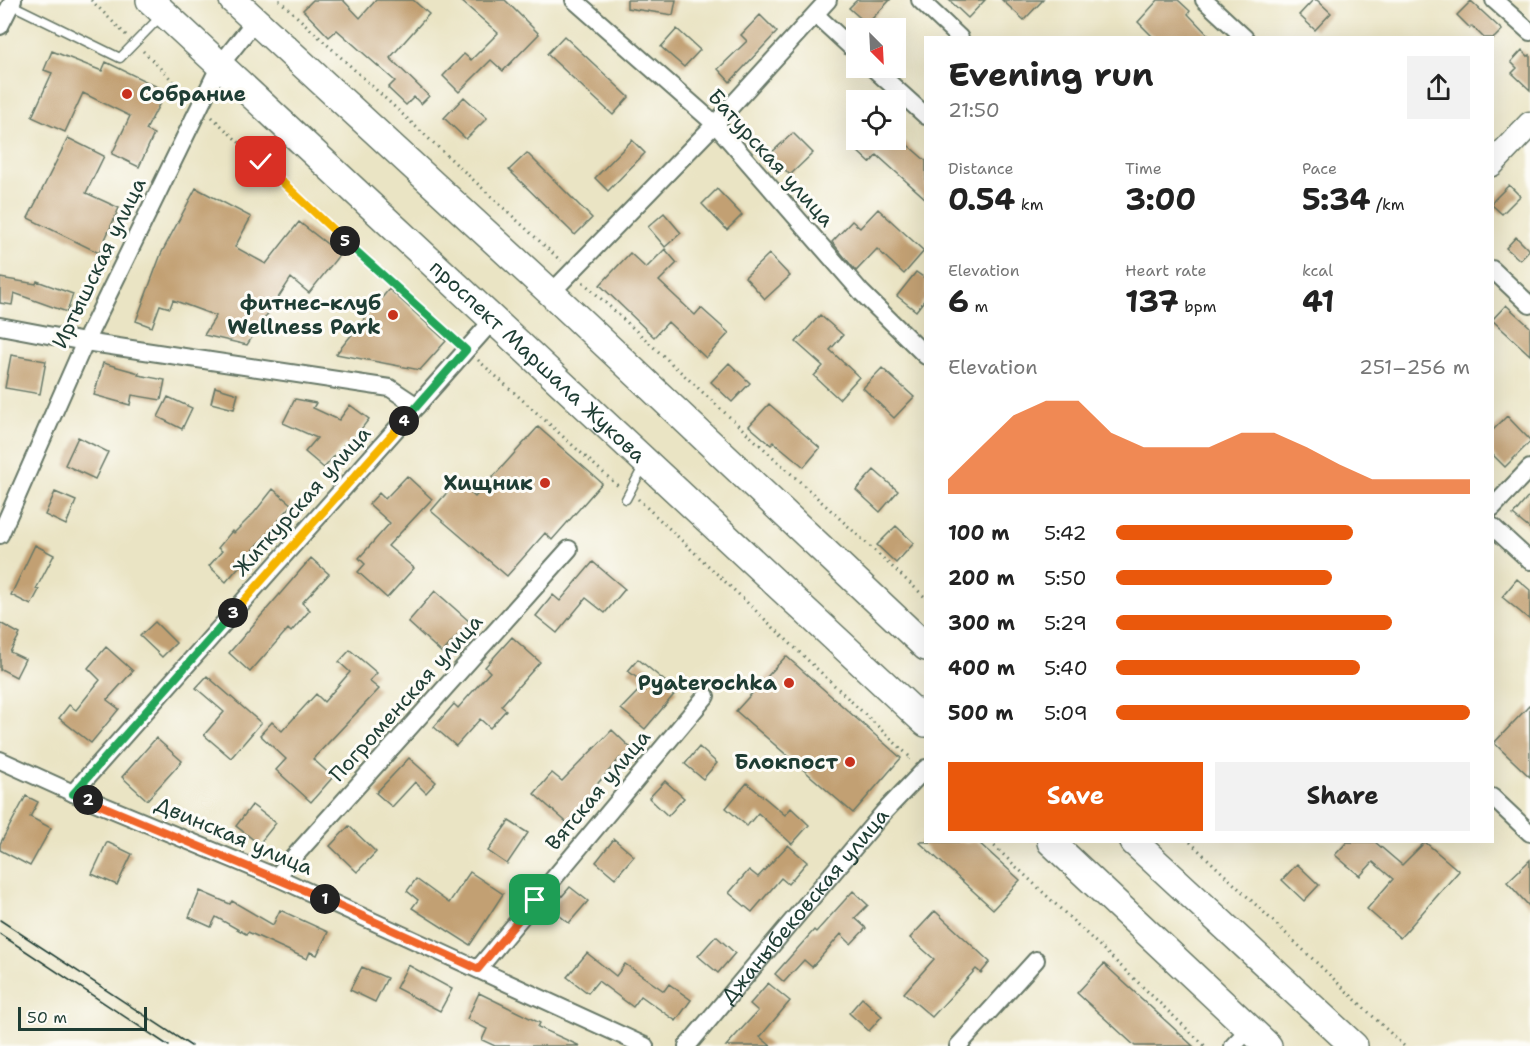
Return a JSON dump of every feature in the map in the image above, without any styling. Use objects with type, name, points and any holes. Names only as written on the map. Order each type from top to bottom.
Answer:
[{"type":"highway","points":[[233,0],[551,293],[924,644]]},
{"type":"highway","name":"проспект Маршала Жукова","points":[[157,7],[924,721]]},
{"type":"highway","points":[[1052,843],[1250,1040]]},
{"type":"highway","points":[[1135,843],[1354,1046]]},
{"type":"main road","points":[[1494,162],[1530,124]]},
{"type":"street","name":"Батурская улица","points":[[574,0],[715,124],[862,293],[924,354]]},
{"type":"street","points":[[551,293],[715,124],[828,0]]},
{"type":"street","points":[[920,0],[958,36]]},
{"type":"street","points":[[1204,0],[1243,36]]},
{"type":"street","points":[[1494,0],[1530,32]]},
{"type":"street","points":[[0,26],[12,2]]},
{"type":"street","points":[[816,15],[846,43]]},
{"type":"street","name":"Иртышская улица","points":[[0,535],[85,342],[220,65],[255,21]]},
{"type":"street","points":[[884,78],[924,114]]},
{"type":"street","points":[[1494,271],[1530,305]]},
{"type":"street","name":"Житкурская улица","points":[[73,794],[493,320]]},
{"type":"street","points":[[0,326],[85,342],[390,388],[417,406]]},
{"type":"street","points":[[1494,506],[1530,468]]},
{"type":"street","points":[[1494,528],[1530,561]]},
{"type":"street","name":"Погроменская улица","points":[[276,878],[569,549]]},
{"type":"street","name":"Вятская улица","points":[[478,969],[706,696]]},
{"type":"street","name":"Двинская улица","points":[[0,760],[73,794],[276,878],[645,1046]]},
{"type":"street","name":"Джаныбековская улица","points":[[687,1046],[884,812],[924,770]]},
{"type":"street","points":[[1494,799],[1530,833]]},
{"type":"street","points":[[958,1046],[1036,960]]},
{"type":"lane","points":[[12,2],[120,58],[134,43],[157,7]]},
{"type":"lane","points":[[628,495],[645,462]]},
{"type":"path","points":[[91,0],[200,107],[620,487],[911,758],[896,773],[910,784]]},
{"type":"path","points":[[279,0],[924,596]]},
{"type":"path","points":[[991,843],[1205,1046]]},
{"type":"path","points":[[1191,843],[1404,1046]]},
{"type":"building","points":[[313,0],[343,0],[360,18],[376,0],[413,0],[429,14],[390,58],[429,96],[421,104],[414,97],[406,105],[388,88],[395,81],[337,30],[329,37],[303,10]]},
{"type":"building","points":[[460,0],[505,0],[539,34],[503,71],[491,60],[459,92],[443,76],[464,54],[471,60],[498,33]]},
{"type":"building","points":[[627,0],[676,0],[673,15],[627,8]]},
{"type":"building","points":[[857,0],[890,0],[873,18],[860,18],[849,8]]},
{"type":"building","points":[[949,0],[985,0],[968,18]]},
{"type":"building","points":[[1002,0],[1043,0],[1024,20]]},
{"type":"building","points":[[1158,0],[1178,0],[1190,11],[1188,14],[1209,36],[1152,36],[1138,22]]},
{"type":"building","points":[[1313,0],[1317,0],[1331,13],[1315,30],[1299,15]]},
{"type":"building","points":[[1471,1],[1502,30],[1494,38],[1494,36],[1482,36],[1457,15]]},
{"type":"building","points":[[760,15],[777,32],[730,82],[718,69],[747,41],[741,35]]},
{"type":"building","points":[[677,29],[700,50],[684,67],[661,47]]},
{"type":"building","points":[[564,36],[629,97],[613,115],[547,54]]},
{"type":"building","points":[[1522,50],[1528,56],[1530,55],[1530,90],[1512,73],[1517,68],[1511,62]]},
{"type":"building","points":[[52,51],[102,71],[106,62],[166,91],[146,130],[154,134],[139,167],[112,154],[130,116],[83,93],[65,132],[32,117],[52,73],[44,70]]},
{"type":"building","points":[[464,97],[487,118],[466,139],[444,118]]},
{"type":"building","points":[[793,133],[813,153],[790,175],[770,154]]},
{"type":"building","points":[[68,138],[104,156],[86,193],[119,208],[99,253],[28,218]]},
{"type":"building","points":[[632,140],[645,153],[608,191],[595,178]]},
{"type":"building","points":[[906,144],[924,159],[924,197],[877,155],[870,163],[856,150],[906,150]]},
{"type":"building","points":[[527,153],[592,218],[575,235],[509,170]]},
{"type":"building","points":[[1509,185],[1520,196],[1502,214],[1494,207],[1494,200]]},
{"type":"building","points":[[196,188],[251,217],[235,247],[266,264],[299,222],[340,254],[309,293],[291,278],[247,345],[204,335],[216,316],[173,300],[170,308],[160,305],[152,327],[136,321],[161,254]]},
{"type":"building","points":[[717,189],[742,215],[727,230],[702,204]]},
{"type":"building","points":[[878,209],[924,251],[904,274],[877,249],[856,271],[832,242],[852,221],[860,228]]},
{"type":"building","points":[[664,213],[681,233],[665,247],[648,227]]},
{"type":"building","points":[[1516,237],[1529,250],[1520,260],[1506,248]]},
{"type":"building","points":[[665,249],[677,263],[659,281],[695,315],[701,308],[729,333],[706,358],[668,322],[654,337],[600,285],[630,253],[646,268]]},
{"type":"building","points":[[769,254],[790,276],[765,299],[745,277]]},
{"type":"building","points":[[916,272],[924,278],[924,301],[916,311],[897,296]]},
{"type":"building","points":[[0,278],[36,284],[37,281],[73,294],[67,312],[14,293],[12,305],[0,303]]},
{"type":"building","name":"фитнес-клуб Wellness Park","points":[[389,289],[446,341],[420,370],[336,354]]},
{"type":"building","points":[[1506,305],[1530,327],[1530,355],[1494,322],[1494,318]]},
{"type":"building","points":[[820,315],[843,335],[830,350],[859,377],[839,399],[814,376],[823,366],[796,342]]},
{"type":"building","points":[[11,355],[46,361],[40,394],[5,388]]},
{"type":"building","points":[[103,363],[139,373],[138,375],[165,380],[161,400],[132,395],[130,405],[94,395]]},
{"type":"building","points":[[729,363],[750,383],[732,402],[711,382]]},
{"type":"building","points":[[882,368],[914,397],[894,418],[863,388]]},
{"type":"building","points":[[215,387],[238,394],[234,409],[211,403]]},
{"type":"building","points":[[168,397],[192,408],[182,429],[158,417]]},
{"type":"building","points":[[295,399],[316,403],[313,408],[339,420],[350,405],[369,419],[348,446],[345,444],[324,468],[305,452],[317,438],[283,423]]},
{"type":"building","points":[[769,404],[820,448],[804,467],[774,442],[771,445],[749,426]]},
{"type":"building","points":[[1507,416],[1530,440],[1505,467],[1494,456],[1494,429]]},
{"type":"building","points":[[538,427],[602,483],[552,540],[545,533],[507,576],[431,511],[457,481],[475,497]]},
{"type":"building","points":[[78,437],[108,452],[95,479],[65,465]]},
{"type":"building","points":[[874,470],[898,491],[880,512],[856,490]]},
{"type":"building","points":[[407,476],[432,499],[388,546],[414,568],[387,598],[358,572],[365,564],[359,558],[390,523],[369,504],[379,493],[385,499]]},
{"type":"building","points":[[273,489],[292,505],[226,582],[209,566],[222,551],[218,548],[232,531],[234,533],[254,513]]},
{"type":"building","points":[[55,492],[76,501],[66,525],[45,515]]},
{"type":"building","points":[[1530,495],[1530,529],[1513,515]]},
{"type":"building","points":[[896,526],[914,543],[896,563],[877,545]]},
{"type":"building","points":[[35,545],[54,555],[36,589],[39,590],[31,605],[11,595]]},
{"type":"building","points":[[311,558],[329,574],[302,603],[310,610],[291,632],[288,629],[250,672],[229,653]]},
{"type":"building","points":[[593,562],[625,589],[605,613],[586,598],[557,633],[536,616],[553,595],[560,601]]},
{"type":"building","points":[[1517,579],[1530,590],[1530,620],[1502,597]]},
{"type":"building","points":[[435,591],[470,622],[442,653],[408,622]]},
{"type":"building","points":[[155,622],[176,643],[162,657],[140,636]]},
{"type":"building","points":[[0,623],[20,634],[10,652],[25,659],[16,677],[1,669],[0,671]]},
{"type":"building","points":[[512,637],[540,662],[501,706],[506,710],[490,728],[480,719],[456,746],[434,727],[454,704],[458,708],[490,672],[485,667]]},
{"type":"building","points":[[106,647],[133,671],[107,700],[119,709],[91,743],[59,718],[69,705],[76,710],[100,680],[88,668]]},
{"type":"building","points":[[350,650],[377,673],[369,681],[379,689],[313,759],[333,777],[311,802],[276,770],[286,759],[260,735],[272,722],[282,731],[316,694],[324,702],[350,672],[339,662]]},
{"type":"building","points":[[786,656],[901,758],[853,813],[736,711]]},
{"type":"building","points":[[638,659],[677,691],[645,729],[621,709],[645,684],[628,671]]},
{"type":"building","points":[[207,676],[261,723],[231,758],[204,735],[224,712],[196,688]]},
{"type":"building","points":[[1530,705],[1530,777],[1494,743]]},
{"type":"building","points":[[612,730],[637,754],[627,765],[620,758],[592,790],[598,795],[571,826],[534,794],[552,773],[562,781]]},
{"type":"building","points":[[156,738],[182,761],[147,800],[122,777]]},
{"type":"building","points":[[699,747],[717,763],[703,779],[685,764]]},
{"type":"building","points":[[409,758],[436,782],[426,793],[415,782],[392,807],[376,793]]},
{"type":"building","points":[[665,781],[684,798],[668,816],[649,798]]},
{"type":"building","points":[[747,783],[785,815],[791,808],[809,825],[792,844],[758,813],[747,826],[726,808]]},
{"type":"building","points":[[26,796],[38,802],[30,817],[51,828],[30,866],[0,850],[0,844]]},
{"type":"building","points":[[252,805],[276,823],[259,844],[236,826]]},
{"type":"building","points":[[509,821],[528,833],[507,864],[488,851]]},
{"type":"building","points":[[349,826],[376,852],[357,872],[330,846]]},
{"type":"building","points":[[614,839],[634,856],[615,878],[596,862]]},
{"type":"building","points":[[107,842],[132,854],[117,885],[92,874]]},
{"type":"building","points":[[919,842],[979,843],[1020,880],[993,909]]},
{"type":"building","points":[[1346,843],[1376,843],[1402,865],[1426,843],[1459,871],[1400,938],[1367,909],[1393,879],[1373,862],[1360,876],[1335,855]]},
{"type":"building","points":[[788,845],[807,862],[788,884],[781,878],[752,912],[729,893],[749,870],[758,877]]},
{"type":"building","points":[[1530,860],[1530,907],[1507,882]]},
{"type":"building","points":[[1297,864],[1319,885],[1304,901],[1282,880]]},
{"type":"building","points":[[470,872],[503,894],[470,945],[412,908],[418,900],[407,891],[416,879],[449,903]]},
{"type":"building","points":[[570,887],[588,901],[569,923],[551,909]]},
{"type":"building","points":[[200,891],[230,904],[232,901],[273,925],[280,910],[328,932],[317,955],[310,952],[307,959],[248,932],[246,934],[216,917],[211,927],[189,917]]},
{"type":"building","points":[[853,891],[868,905],[855,918],[866,928],[851,944],[841,934],[812,967],[804,960],[784,982],[775,974]]},
{"type":"building","points":[[935,911],[990,962],[981,973],[976,969],[932,1017],[904,993],[934,959],[910,938]]},
{"type":"building","points":[[716,936],[735,953],[718,973],[698,956]]},
{"type":"building","points":[[587,953],[616,976],[625,964],[664,991],[669,984],[691,1000],[676,1021],[641,996],[633,1007],[598,981],[588,993],[567,977]]},
{"type":"building","points":[[1104,964],[1193,1046],[1135,1046],[1077,993]]},
{"type":"building","points":[[408,965],[452,989],[440,1011],[396,988]]},
{"type":"building","points":[[362,967],[387,978],[375,1002],[350,990]]},
{"type":"building","points":[[768,983],[790,1001],[760,1037],[771,1046],[726,1046],[758,1011],[750,1004]]},
{"type":"building","points":[[479,993],[540,1023],[538,1027],[580,1046],[495,1046],[482,1040],[487,1029],[467,1019]]},
{"type":"building","points":[[862,998],[882,1016],[869,1031],[849,1013]]},
{"type":"tram line","points":[[0,920],[191,1046]]},
{"type":"tram line","points":[[0,934],[169,1046]]},
{"type":"place","name":"Собрание","points":[[127,94]]},
{"type":"place","name":"фитнес-клуб Wellness Park","points":[[393,315]]},
{"type":"place","name":"Хищник","points":[[545,483]]},
{"type":"place","name":"Pyaterochka","points":[[789,683]]},
{"type":"place","name":"Блокпост","points":[[850,762]]},
{"type":"route","points":[[261,162],[342,239],[466,350],[73,794],[276,878],[478,969],[535,900]]}]
